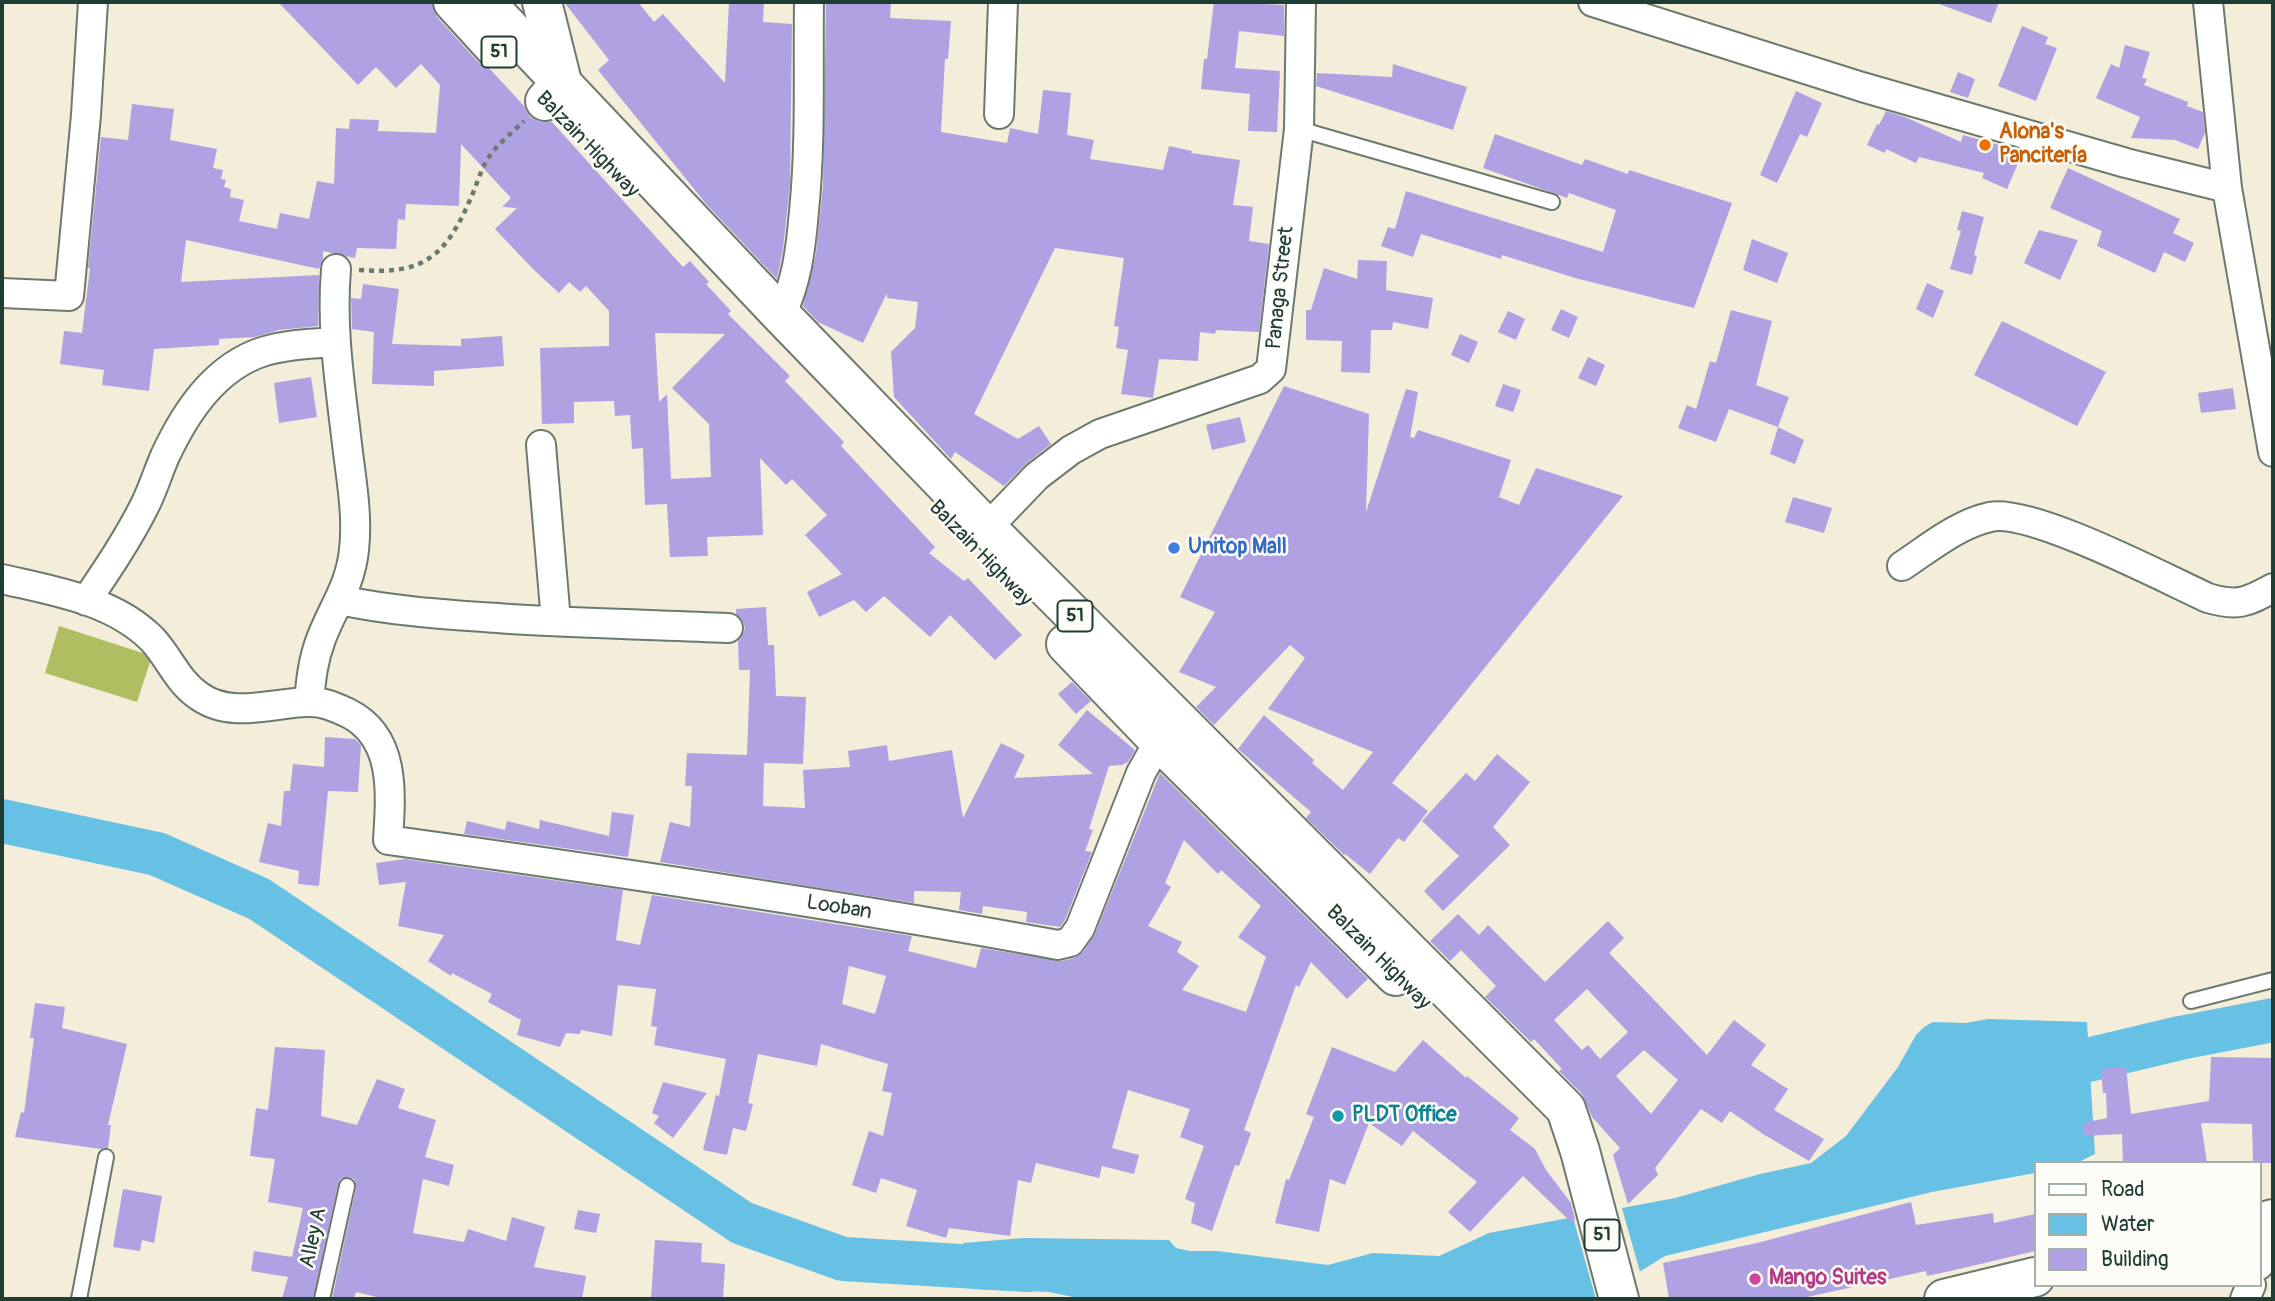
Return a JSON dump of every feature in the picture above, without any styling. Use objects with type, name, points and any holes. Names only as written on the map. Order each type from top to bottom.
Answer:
[{"type":"main road","name":"Balzain Highway","points":[[453,2],[554,92],[780,315],[987,528],[1566,1109],[1619,1299]]},
{"type":"main road","name":"Balzain Highway","points":[[485,2],[554,92],[1159,741],[1582,1161]]},
{"type":"main road","points":[[542,2],[554,92]]},
{"type":"main road","points":[[1945,1299],[2034,1277]]},
{"type":"street","points":[[2,293],[69,296],[86,115],[93,2]]},
{"type":"street","points":[[780,315],[790,296],[794,278],[801,242],[808,174],[809,2]]},
{"type":"street","points":[[999,114],[1003,2]]},
{"type":"street","name":"Panaga Street","points":[[987,528],[1037,476],[1071,450],[1100,434],[1260,379],[1271,369],[1299,130],[1301,2]]},
{"type":"street","points":[[1593,2],[1862,87],[2126,163],[2227,188]]},
{"type":"street","points":[[2208,2],[2227,188],[2273,452]]},
{"type":"street","points":[[2,579],[113,610],[139,627],[157,645],[175,673],[199,696],[217,705],[240,708],[309,702],[312,666],[321,636],[340,600],[354,551],[355,511],[334,342],[336,269]]},
{"type":"street","points":[[86,601],[116,557],[145,505],[166,454],[187,417],[210,385],[233,365],[265,351],[334,342]]},
{"type":"street","points":[[541,445],[556,621]]},
{"type":"street","points":[[1902,566],[1969,524],[1990,517],[2006,516],[2024,519],[2071,536],[2208,598],[2226,603],[2238,604],[2252,600],[2273,587]]},
{"type":"street","points":[[340,600],[384,609],[424,613],[728,628]]},
{"type":"street","name":"Looban","points":[[309,702],[332,706],[358,718],[375,733],[385,757],[390,796],[388,840],[573,865],[1064,945],[1075,937],[1080,928],[1137,785],[1159,741]]},
{"type":"street","points":[[2261,1260],[2273,1231]]},
{"type":"lane","points":[[1299,130],[1552,202]]},
{"type":"lane","points":[[2191,1001],[2273,980]]},
{"type":"lane","points":[[79,1299],[106,1157]]},
{"type":"lane","name":"Alley A","points":[[323,1299],[347,1186]]},
{"type":"path","points":[[336,269],[405,271],[430,260],[450,240],[487,160],[554,92]]},
{"type":"green space","points":[[59,626],[152,656],[137,702],[45,673]]},
{"type":"water","points":[[1988,1019],[2087,1022],[2095,1154],[2081,1161],[2034,1161],[2034,1173],[1932,1192],[1665,1256],[1596,1299],[1083,1299],[1049,1292],[972,1289],[963,1243],[1024,1238],[1169,1240],[1176,1248],[1190,1251],[1217,1251],[1328,1265],[1373,1253],[1439,1256],[1489,1233],[1675,1198],[1811,1163],[1846,1136],[1898,1067],[1916,1035],[1924,1027],[1933,1022],[1966,1023]]},
{"type":"pier","points":[[1621,1205],[1641,1275],[1603,1299],[1596,1299],[1572,1214]]},
{"type":"building","points":[[278,2],[432,2],[437,17],[478,62],[489,68],[524,106],[530,117],[540,122],[552,122],[683,267],[690,261],[709,282],[706,284],[731,311],[728,314],[790,376],[785,381],[844,442],[841,446],[935,547],[929,553],[964,581],[968,578],[1022,635],[995,660],[950,615],[930,637],[884,596],[866,612],[854,600],[819,617],[807,592],[842,574],[805,535],[827,515],[792,479],[786,485],[760,458],[763,535],[707,537],[708,556],[670,557],[667,504],[645,505],[643,448],[632,449],[630,415],[615,416],[614,401],[574,402],[574,423],[542,424],[540,348],[609,346],[609,311],[586,286],[580,292],[569,282],[559,293],[495,229],[517,208],[502,207],[511,198],[461,144],[459,206],[406,204],[405,220],[398,219],[396,249],[357,248],[355,258],[323,251],[319,269],[186,240],[181,282],[319,275],[318,326],[279,330],[255,337],[219,339],[219,345],[154,349],[149,391],[102,385],[104,370],[60,364],[64,331],[82,333],[101,137],[128,140],[132,104],[174,109],[170,140],[217,149],[213,168],[223,170],[221,179],[226,180],[224,187],[231,189],[230,197],[244,200],[239,221],[277,229],[280,213],[309,219],[317,181],[334,184],[336,128],[349,129],[350,119],[379,120],[378,131],[436,133],[440,85],[421,64],[396,88],[376,67],[358,85]],"holes":[[[655,333],[725,334],[672,388],[709,424],[711,477],[671,479],[667,394],[659,402]]]},
{"type":"building","points":[[564,2],[638,2],[654,22],[663,14],[725,83],[729,2],[764,2],[763,22],[792,24],[790,184],[777,279],[707,205],[598,70],[609,60]]},
{"type":"building","points":[[826,2],[891,2],[890,18],[951,21],[948,59],[945,59],[941,132],[1007,143],[1010,128],[1038,134],[1043,90],[1071,93],[1067,135],[1094,140],[1090,159],[1163,170],[1169,146],[1192,151],[1191,153],[1240,160],[1233,205],[1253,207],[1249,241],[1269,244],[1259,332],[1200,332],[1198,361],[1159,359],[1153,398],[1121,394],[1128,350],[1116,348],[1119,327],[1114,326],[1124,258],[1055,248],[974,414],[1018,439],[1039,426],[1051,444],[1004,486],[955,452],[951,459],[894,397],[891,352],[915,328],[918,302],[887,298],[887,293],[863,343],[818,322],[803,306],[816,254],[823,186]]},
{"type":"building","points":[[1214,2],[1284,5],[1284,36],[1239,31],[1235,68],[1280,71],[1277,132],[1248,131],[1250,94],[1201,89]]},
{"type":"building","points":[[1999,2],[1991,23],[1939,4]]},
{"type":"building","points":[[2022,26],[2048,37],[2045,44],[2057,48],[2036,101],[1998,86]]},
{"type":"building","points":[[2125,45],[2150,52],[2142,78],[2147,79],[2144,85],[2188,102],[2187,106],[2203,112],[2205,133],[2198,149],[2175,140],[2131,138],[2140,117],[2096,98],[2111,64],[2119,68]]},
{"type":"building","points":[[1393,64],[1467,87],[1453,130],[1316,86],[1317,73],[1392,77]]},
{"type":"building","points":[[1958,72],[1975,79],[1968,98],[1950,92]]},
{"type":"building","points":[[1796,91],[1822,103],[1807,137],[1800,134],[1777,183],[1760,175]]},
{"type":"building","points":[[1886,111],[1961,142],[1963,135],[2022,154],[2007,189],[1982,178],[1984,173],[1919,157],[1916,163],[1886,149],[1885,153],[1867,145]]},
{"type":"building","points":[[1495,134],[1582,165],[1585,159],[1628,174],[1629,170],[1732,203],[1694,308],[1575,278],[1502,255],[1501,259],[1421,234],[1413,257],[1381,246],[1388,227],[1395,229],[1406,191],[1603,252],[1616,210],[1569,193],[1567,198],[1483,168]]},
{"type":"building","points":[[2068,168],[2180,219],[2173,233],[2194,243],[2185,262],[2164,252],[2155,273],[2097,246],[2102,231],[2050,208]]},
{"type":"building","points":[[1962,211],[1984,217],[1972,275],[1950,269],[1961,231],[1957,230]]},
{"type":"building","points":[[2039,230],[2078,240],[2060,280],[2024,263]]},
{"type":"building","points":[[1752,239],[1788,253],[1777,283],[1743,270]]},
{"type":"building","points":[[1358,260],[1387,261],[1386,290],[1433,298],[1428,329],[1393,322],[1392,330],[1371,330],[1370,373],[1341,372],[1342,341],[1306,340],[1306,310],[1311,310],[1324,268],[1357,279]]},
{"type":"building","points":[[1927,283],[1944,291],[1933,318],[1916,309]]},
{"type":"building","points":[[363,284],[399,289],[392,344],[461,346],[461,339],[502,336],[504,366],[434,371],[434,386],[372,384],[374,332],[352,329],[351,298],[361,299]]},
{"type":"building","points":[[1561,309],[1578,317],[1569,338],[1551,330]]},
{"type":"building","points":[[1731,310],[1772,321],[1756,385],[1789,397],[1778,427],[1729,409],[1716,442],[1678,428],[1687,405],[1696,409],[1710,361],[1716,363]]},
{"type":"building","points":[[1508,311],[1525,319],[1516,340],[1498,332]]},
{"type":"building","points":[[2002,321],[2106,372],[2077,426],[1974,375]]},
{"type":"building","points":[[1460,334],[1478,342],[1469,363],[1451,355]]},
{"type":"building","points":[[1588,357],[1605,365],[1596,386],[1578,378]]},
{"type":"building","points":[[311,377],[317,417],[279,423],[274,383]]},
{"type":"building","points":[[1503,384],[1521,390],[1513,412],[1495,406]]},
{"type":"building","points":[[1284,386],[1369,414],[1366,512],[1406,389],[1418,392],[1410,437],[1414,438],[1418,430],[1511,460],[1499,497],[1519,505],[1536,468],[1623,496],[1392,783],[1428,811],[1404,842],[1398,838],[1370,874],[1344,855],[1306,818],[1311,812],[1238,749],[1264,715],[1343,790],[1373,752],[1268,709],[1305,658],[1290,645],[1214,725],[1196,707],[1216,687],[1179,672],[1215,612],[1180,597]]},
{"type":"building","points":[[2233,388],[2236,409],[2201,413],[2198,393]]},
{"type":"building","points":[[1240,417],[1246,442],[1212,450],[1206,425]]},
{"type":"building","points":[[1778,427],[1804,440],[1795,464],[1770,454]]},
{"type":"building","points":[[1793,497],[1832,508],[1824,533],[1785,522]]},
{"type":"building","points":[[766,607],[768,645],[774,645],[776,696],[806,697],[803,764],[764,763],[763,806],[805,808],[803,770],[850,767],[848,751],[887,745],[889,761],[952,750],[963,818],[1001,743],[1025,755],[1014,778],[1093,774],[1058,745],[1087,710],[1135,750],[1128,762],[1109,766],[1089,829],[1093,830],[1085,851],[1092,852],[1060,927],[1026,922],[1027,912],[983,906],[982,914],[959,910],[961,892],[914,891],[914,903],[660,862],[670,822],[690,827],[692,786],[685,786],[687,753],[747,755],[750,670],[739,670],[738,641],[745,628],[736,614],[736,609]]},
{"type":"building","points":[[1072,682],[1091,701],[1076,714],[1058,694]]},
{"type":"building","points":[[325,737],[355,739],[361,745],[358,792],[328,791],[319,886],[298,884],[299,871],[259,862],[268,823],[281,826],[284,791],[290,791],[293,764],[324,767]]},
{"type":"building","points":[[1497,754],[1530,782],[1493,827],[1510,845],[1443,911],[1424,891],[1459,856],[1422,821],[1466,773],[1475,781]]},
{"type":"building","points":[[1160,773],[1368,979],[1347,999],[1311,962],[1299,987],[1296,985],[1244,1130],[1251,1133],[1239,1166],[1235,1165],[1212,1231],[1191,1223],[1195,1203],[1185,1199],[1204,1146],[1180,1137],[1190,1109],[1128,1090],[1112,1148],[1139,1155],[1134,1174],[1102,1166],[1099,1178],[1036,1163],[1031,1183],[1018,1180],[1010,1236],[949,1228],[946,1238],[906,1226],[917,1190],[881,1178],[876,1193],[852,1185],[869,1131],[883,1136],[892,1093],[882,1091],[888,1064],[821,1044],[817,1066],[758,1054],[748,1103],[753,1104],[746,1131],[733,1128],[727,1155],[703,1150],[716,1095],[719,1096],[726,1059],[654,1045],[657,1027],[651,1026],[656,989],[618,985],[612,1036],[581,1030],[580,1034],[566,1033],[560,1047],[517,1035],[521,1020],[488,1002],[492,994],[452,973],[451,976],[428,961],[444,935],[398,926],[406,882],[379,885],[376,863],[405,859],[623,890],[616,940],[640,945],[652,895],[912,936],[908,951],[976,968],[981,948],[1062,961],[1083,952],[1095,934]],"holes":[[[1184,840],[1218,874],[1221,870],[1261,906],[1238,937],[1266,957],[1246,1012],[1182,990],[1199,966],[1177,952],[1182,942],[1148,926],[1171,887],[1165,883]],[[849,966],[886,976],[875,1014],[842,1004]]]},
{"type":"building","points":[[612,812],[634,815],[628,857],[464,834],[467,821],[505,830],[507,821],[539,829],[540,820],[609,836]]},
{"type":"building","points":[[1458,914],[1479,935],[1488,925],[1545,982],[1608,921],[1624,938],[1609,953],[1707,1055],[1734,1020],[1766,1045],[1751,1065],[1788,1089],[1774,1110],[1824,1139],[1809,1161],[1730,1111],[1722,1123],[1701,1109],[1655,1168],[1658,1175],[1628,1204],[1613,1155],[1620,1148],[1592,1117],[1582,1094],[1559,1071],[1562,1069],[1534,1039],[1531,1042],[1485,997],[1496,986],[1461,950],[1450,961],[1430,941]],"holes":[[[1587,989],[1628,1032],[1600,1059],[1588,1045],[1582,1050],[1554,1020]],[[1644,1050],[1678,1080],[1651,1114],[1616,1076]]]},
{"type":"building","points":[[35,1003],[65,1007],[62,1028],[127,1044],[108,1125],[111,1125],[108,1148],[15,1137],[21,1112],[24,1113],[34,1038],[30,1038]]},
{"type":"building","points":[[1423,1040],[1466,1078],[1467,1076],[1519,1118],[1510,1130],[1535,1149],[1546,1170],[1571,1203],[1575,1220],[1572,1223],[1523,1176],[1470,1232],[1448,1212],[1477,1182],[1413,1131],[1402,1146],[1369,1123],[1345,1185],[1330,1179],[1319,1232],[1275,1223],[1286,1179],[1289,1180],[1314,1117],[1306,1114],[1332,1047],[1395,1072]]},
{"type":"building","points":[[275,1047],[325,1050],[321,1116],[357,1125],[377,1079],[405,1089],[398,1108],[436,1120],[425,1157],[454,1165],[449,1186],[423,1179],[413,1233],[464,1242],[468,1229],[506,1241],[512,1217],[545,1227],[534,1267],[586,1276],[582,1299],[385,1299],[356,1292],[354,1299],[332,1299],[356,1188],[354,1179],[348,1177],[340,1179],[338,1184],[313,1299],[282,1299],[288,1277],[251,1271],[254,1251],[292,1257],[303,1208],[268,1202],[275,1159],[250,1156],[256,1108],[268,1110]]},
{"type":"building","points":[[2211,1057],[2273,1058],[2273,1163],[2253,1161],[2252,1124],[2201,1123],[2207,1161],[2123,1161],[2122,1134],[2084,1136],[2083,1123],[2107,1118],[2101,1069],[2126,1067],[2131,1114],[2209,1101]]},
{"type":"building","points":[[663,1082],[707,1093],[673,1138],[654,1123],[659,1116],[652,1113]]},
{"type":"building","points":[[123,1189],[162,1196],[154,1243],[142,1240],[140,1251],[113,1247]]},
{"type":"building","name":"Mango Suites","points":[[1911,1202],[1916,1225],[1993,1213],[1994,1223],[2034,1214],[2034,1251],[1927,1276],[1926,1271],[1798,1299],[1669,1299],[1663,1263],[1757,1243]]},
{"type":"building","points":[[578,1210],[600,1214],[596,1233],[574,1229]]},
{"type":"building","points":[[655,1240],[702,1243],[701,1262],[725,1264],[723,1299],[651,1299]]},
{"type":"waterway","points":[[2,821],[157,854],[259,899],[742,1223],[843,1259],[1027,1270]]},
{"type":"waterway","points":[[2033,1073],[2180,1038],[2273,1020]]},
{"type":"place","name":"Alona's Pancitería","points":[[1985,145]]},
{"type":"place","name":"Unitop Mall","points":[[1174,548]]},
{"type":"place","name":"PLDT Office","points":[[1338,1116]]},
{"type":"place","name":"Mango Suites","points":[[1755,1279]]}]
